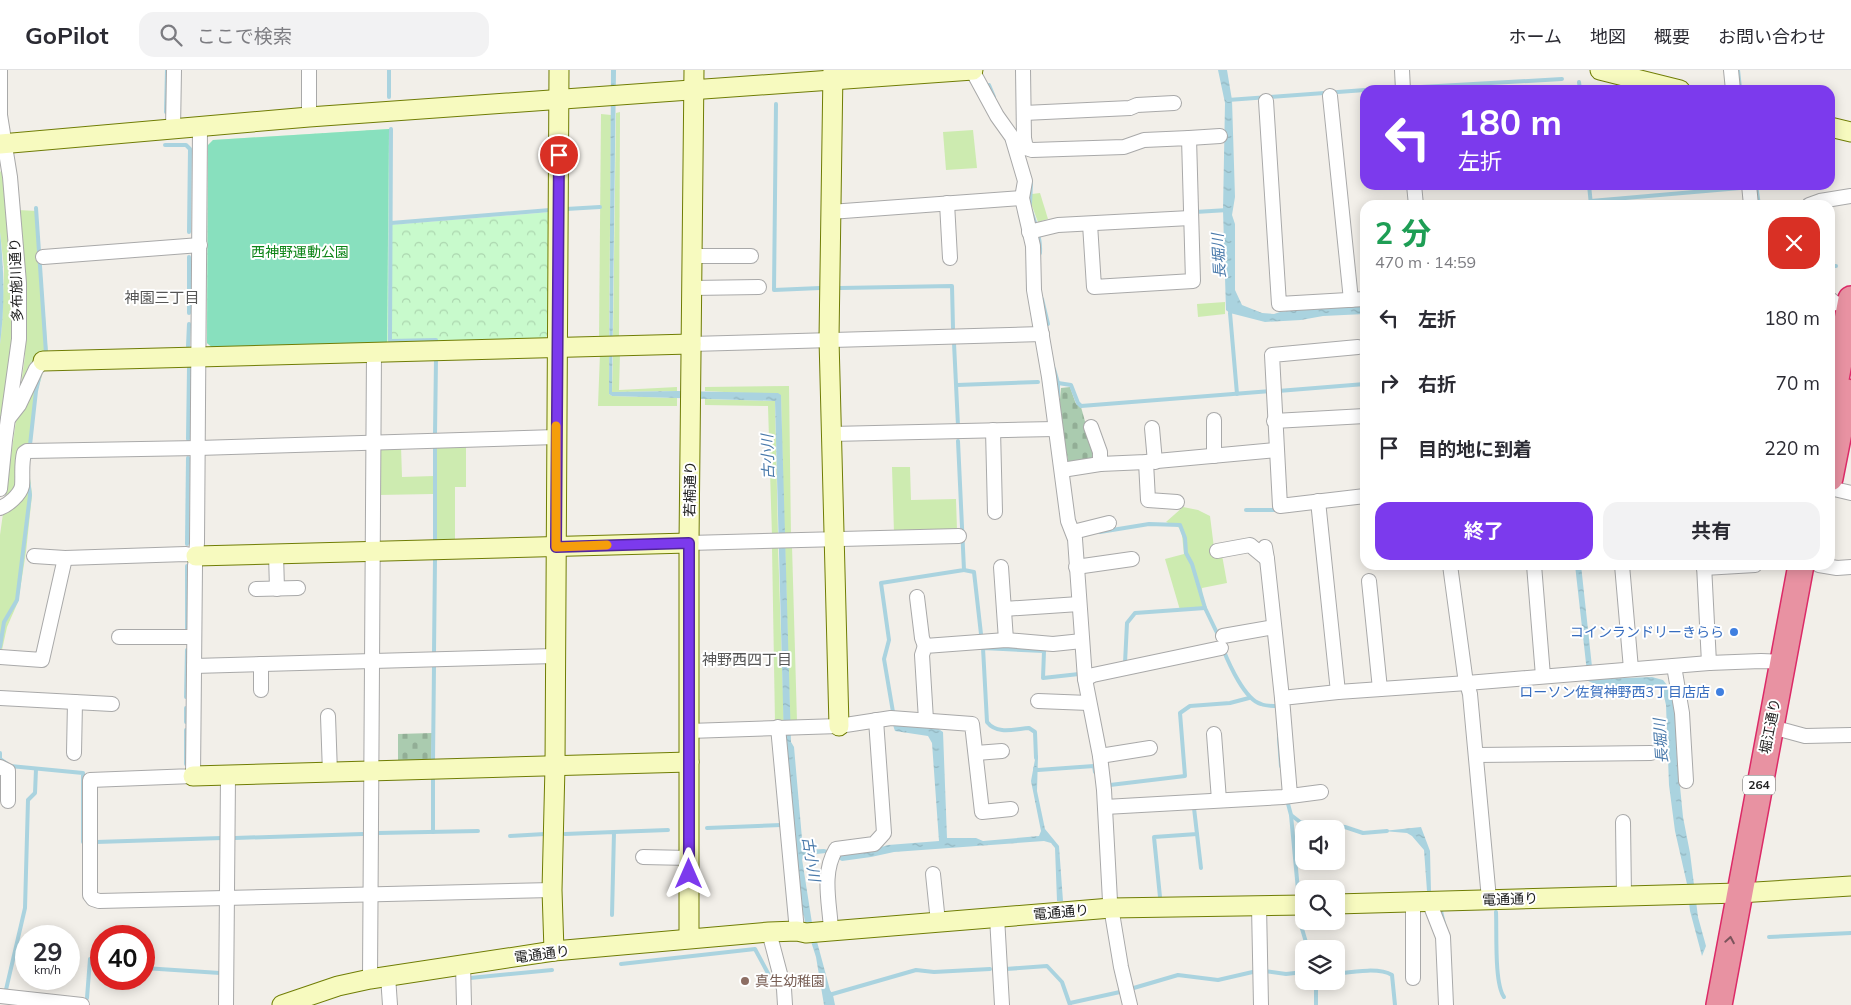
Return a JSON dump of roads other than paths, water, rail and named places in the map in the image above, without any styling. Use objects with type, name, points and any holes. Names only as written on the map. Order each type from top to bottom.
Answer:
[{"type":"highway","points":[[1835,372],[1844,301]]},
{"type":"highway","points":[[1835,453],[1851,372]]},
{"type":"highway","name":"堀江通り","points":[[1735,1005],[1747,892],[1799,570]]},
{"type":"highway","name":"堀江通り","points":[[1718,1005],[1747,892],[1784,730],[1813,570]]},
{"type":"street","name":"多布施川通り","points":[[0,70],[2,144],[10,177],[19,283],[18,339],[8,419],[2,440],[0,490]]},
{"type":"street","points":[[174,70],[174,130]]},
{"type":"street","points":[[309,70],[309,118]]},
{"type":"street","points":[[554,951],[552,890],[555,766],[560,70]]},
{"type":"street","name":"若楠通り","points":[[689,938],[689,543],[694,70]]},
{"type":"street","points":[[2,144],[309,118],[694,90],[833,75],[972,70],[997,116],[1021,149],[1124,147],[1144,140],[1220,136]]},
{"type":"street","points":[[1023,70],[1024,138],[1021,149],[1025,181],[1022,198],[1033,246],[1034,290],[1042,334],[1068,521],[1076,530],[1076,566],[1085,679],[1100,756],[1111,908],[1127,995]]},
{"type":"street","points":[[1402,70],[1403,85]]},
{"type":"street","points":[[1600,70],[1660,85]]},
{"type":"street","points":[[1730,70],[1732,85]]},
{"type":"street","points":[[833,75],[829,339],[839,726]]},
{"type":"street","points":[[1266,101],[1279,304],[1358,300],[1330,96]]},
{"type":"street","points":[[1024,113],[1130,108],[1137,105],[1174,103]]},
{"type":"street","points":[[193,776],[200,128]]},
{"type":"street","points":[[1835,128],[1851,132]]},
{"type":"street","points":[[1090,224],[1094,287],[1193,281],[1189,138]]},
{"type":"street","points":[[1826,200],[1851,196]]},
{"type":"street","points":[[830,212],[1022,198]]},
{"type":"street","points":[[947,203],[950,258]]},
{"type":"street","points":[[1029,232],[1058,225],[1090,224],[1191,213]]},
{"type":"street","points":[[44,256],[200,245]]},
{"type":"street","points":[[692,256],[751,256]]},
{"type":"street","points":[[692,288],[759,287]]},
{"type":"street","points":[[8,419],[20,405],[36,369],[43,361],[1042,334]]},
{"type":"street","points":[[1358,347],[1272,355],[1274,422],[1280,506],[1360,497]]},
{"type":"street","points":[[374,352],[370,895],[379,977],[390,1005]]},
{"type":"street","points":[[1274,422],[1360,416]]},
{"type":"street","points":[[1214,420],[1214,456]]},
{"type":"street","points":[[1090,427],[1100,452],[1100,464]]},
{"type":"street","points":[[831,434],[1055,428]]},
{"type":"street","points":[[1152,428],[1148,500],[1177,502]]},
{"type":"street","points":[[993,430],[995,512]]},
{"type":"street","points":[[0,508],[8,505],[22,487],[21,466],[24,453],[27,451],[198,448],[556,437]]},
{"type":"street","points":[[1062,470],[1100,464],[1151,462],[1276,450]]},
{"type":"street","points":[[1835,489],[1851,493]]},
{"type":"street","points":[[1318,501],[1338,692]]},
{"type":"street","points":[[1076,530],[1109,522]]},
{"type":"street","points":[[34,556],[65,558],[186,554],[196,556],[959,536]]},
{"type":"street","points":[[1217,551],[1250,544],[1266,553],[1282,698],[1286,796]]},
{"type":"street","points":[[276,554],[277,589]]},
{"type":"street","points":[[0,657],[42,660],[65,558]]},
{"type":"street","points":[[1076,566],[1132,559]]},
{"type":"street","points":[[1835,568],[1851,566]]},
{"type":"street","points":[[1001,567],[1006,640]]},
{"type":"street","points":[[1451,570],[1470,694],[1489,899]]},
{"type":"street","points":[[1534,570],[1543,676]]},
{"type":"street","points":[[1622,570],[1631,669]]},
{"type":"street","points":[[1704,570],[1709,663]]},
{"type":"street","points":[[1369,581],[1380,689]]},
{"type":"street","points":[[256,589],[298,588]]},
{"type":"street","points":[[917,597],[922,638],[925,646],[922,655],[926,720]]},
{"type":"street","points":[[1004,608],[1079,604]]},
{"type":"street","points":[[1085,679],[1093,675],[1274,627]]},
{"type":"street","points":[[119,637],[194,637]]},
{"type":"street","points":[[925,646],[1006,640],[1053,644],[1082,641]]},
{"type":"street","points":[[194,666],[556,656]]},
{"type":"street","points":[[1282,698],[1709,663],[1761,660],[1783,662]]},
{"type":"street","points":[[261,664],[261,690]]},
{"type":"street","points":[[1674,666],[1682,713],[1686,781]]},
{"type":"street","points":[[0,698],[112,704]]},
{"type":"street","points":[[1038,701],[1089,703]]},
{"type":"street","points":[[74,753],[75,702]]},
{"type":"street","points":[[328,716],[330,773]]},
{"type":"street","points":[[689,731],[839,726],[891,718],[972,724],[982,812],[1011,809]]},
{"type":"street","points":[[813,932],[828,896],[829,866],[834,854],[874,844],[884,833],[876,720]]},
{"type":"street","points":[[778,727],[813,932]]},
{"type":"street","points":[[1784,730],[1805,736],[1851,735]]},
{"type":"street","points":[[1214,734],[1219,800]]},
{"type":"street","points":[[1100,756],[1150,748]]},
{"type":"street","points":[[976,753],[1002,751]]},
{"type":"street","points":[[1476,755],[1651,753]]},
{"type":"street","points":[[552,890],[99,901],[93,899],[90,895],[90,780],[689,762]]},
{"type":"street","points":[[0,767],[8,771],[8,801]]},
{"type":"street","points":[[226,1005],[228,776]]},
{"type":"street","points":[[1105,807],[1286,796],[1321,792]]},
{"type":"street","points":[[1623,822],[1624,896]]},
{"type":"street","points":[[643,857],[689,858]]},
{"type":"street","points":[[933,874],[938,922]]},
{"type":"street","name":"電通通り","points":[[1345,904],[1692,894],[1851,886]]},
{"type":"street","points":[[1413,978],[1422,901]]},
{"type":"street","points":[[1422,901],[1432,909],[1443,936],[1446,1005]]},
{"type":"street","name":"電通通り","points":[[282,1005],[338,986],[379,977],[554,951],[689,938],[768,932],[813,932],[1111,908],[1295,905]]},
{"type":"street","points":[[1259,906],[1261,1005]]},
{"type":"street","points":[[997,918],[1002,1005]]},
{"type":"street","points":[[768,932],[784,989],[785,1005]]},
{"type":"street","points":[[463,964],[464,1005]]},
{"type":"street","points":[[0,996],[82,1005]]},
{"type":"water","points":[[611,70],[616,70],[612,392],[677,391],[778,393],[781,395],[791,742],[794,747],[803,850],[824,849],[843,854],[872,850],[888,845],[939,841],[932,743],[928,736],[895,731],[893,725],[895,724],[934,726],[943,732],[947,838],[976,838],[983,841],[1039,836],[1041,831],[1031,781],[1036,754],[1038,756],[1037,791],[1045,829],[1059,846],[1063,901],[1057,901],[1055,848],[1051,843],[1044,841],[894,852],[842,861],[826,853],[807,855],[802,859],[812,923],[835,1005],[824,1005],[816,957],[804,916],[800,912],[784,743],[775,401],[612,396],[609,394]]},
{"type":"water","points":[[1218,70],[1227,70],[1232,100],[1235,197],[1232,215],[1235,224],[1235,290],[1242,305],[1262,313],[1274,314],[1315,307],[1360,305],[1360,314],[1265,322],[1230,313],[1226,310],[1223,210],[1225,103]]},
{"type":"water","points":[[0,232],[3,316],[0,344]]},
{"type":"water","points":[[1576,570],[1582,570],[1593,676],[1597,679],[1652,677],[1663,680],[1671,690],[1675,703],[1677,756],[1683,817],[1690,853],[1698,917],[1706,946],[1702,956],[1690,911],[1687,884],[1675,831],[1669,785],[1666,705],[1663,692],[1656,686],[1612,687],[1588,681]]},
{"type":"water","points":[[1421,827],[1430,851],[1431,891],[1443,911],[1448,932],[1448,950],[1440,911],[1427,891],[1424,850],[1407,833],[1383,831]]},
{"type":"waterway","points":[[166,112],[167,70]]},
{"type":"waterway","points":[[389,70],[389,97]]},
{"type":"waterway","points":[[1738,70],[1740,85]]},
{"type":"waterway","points":[[1456,85],[1562,79]]},
{"type":"waterway","points":[[989,85],[994,97]]},
{"type":"waterway","points":[[1228,100],[1360,90]]},
{"type":"waterway","points":[[776,104],[774,290],[820,288]]},
{"type":"waterway","points":[[391,129],[390,341],[436,341]]},
{"type":"waterway","points":[[165,145],[186,145],[190,149],[189,232]]},
{"type":"waterway","points":[[1030,204],[1031,184]]},
{"type":"waterway","points":[[1590,190],[1590,200]]},
{"type":"waterway","points":[[1602,200],[1717,190]]},
{"type":"waterway","points":[[1757,190],[1758,200]]},
{"type":"waterway","points":[[566,209],[600,207]]},
{"type":"waterway","points":[[36,208],[46,353]]},
{"type":"waterway","points":[[391,223],[550,210]]},
{"type":"waterway","points":[[1195,212],[1228,210]]},
{"type":"waterway","points":[[1031,211],[1039,237],[1040,253]]},
{"type":"waterway","points":[[189,257],[189,313]]},
{"type":"waterway","points":[[840,288],[952,286],[953,328]]},
{"type":"waterway","points":[[1042,299],[1048,324]]},
{"type":"waterway","points":[[1232,310],[1230,313],[1237,394]]},
{"type":"waterway","points":[[188,346],[189,324]]},
{"type":"waterway","points":[[954,343],[958,426]]},
{"type":"waterway","points":[[435,434],[436,359]]},
{"type":"waterway","points":[[188,439],[189,368]]},
{"type":"waterway","points":[[1054,369],[1058,383],[1058,396]]},
{"type":"waterway","points":[[30,445],[36,391],[40,374]]},
{"type":"waterway","points":[[957,385],[1038,382]]},
{"type":"waterway","points":[[1058,383],[1071,385],[1081,406],[1271,391]]},
{"type":"waterway","points":[[1278,391],[1360,384]]},
{"type":"waterway","points":[[893,712],[884,659],[889,640],[881,583],[964,570],[958,441]]},
{"type":"waterway","points":[[435,447],[435,541]]},
{"type":"waterway","points":[[187,544],[188,458]]},
{"type":"waterway","points":[[0,647],[4,622],[17,600],[30,495],[28,479]]},
{"type":"waterway","points":[[1246,510],[1279,510]]},
{"type":"waterway","points":[[1100,532],[1149,524],[1180,525],[1185,538],[1186,553],[1192,564],[1205,608],[1218,635]]},
{"type":"waterway","points":[[434,652],[435,560]]},
{"type":"waterway","points":[[187,566],[187,631]]},
{"type":"waterway","points":[[964,570],[974,572],[981,634]]},
{"type":"waterway","points":[[1123,663],[1125,663],[1127,623],[1135,613],[1205,608]]},
{"type":"waterway","points":[[1036,758],[1035,732],[1029,728],[996,729],[987,722],[983,648],[1044,651],[1043,678],[1079,674]]},
{"type":"waterway","points":[[1223,649],[1238,681],[1249,696],[1261,704],[1277,706],[1278,709]]},
{"type":"waterway","points":[[186,697],[187,650]]},
{"type":"waterway","points":[[433,760],[434,666]]},
{"type":"waterway","points":[[1110,785],[1185,776],[1180,713],[1190,706],[1230,703],[1249,698]]},
{"type":"waterway","points":[[186,708],[186,722]]},
{"type":"waterway","points":[[186,730],[186,764]]},
{"type":"waterway","points":[[1279,738],[1281,766]]},
{"type":"waterway","points":[[0,753],[0,759],[10,766],[83,773],[83,842]]},
{"type":"waterway","points":[[1035,769],[1094,766],[1095,772]]},
{"type":"waterway","points":[[5,994],[25,908],[28,800],[35,793],[36,769]]},
{"type":"waterway","points":[[433,779],[433,832]]},
{"type":"waterway","points":[[1287,800],[1291,815],[1297,880]]},
{"type":"waterway","points":[[1160,897],[1154,837],[1197,834],[1194,808],[1198,807]]},
{"type":"waterway","points":[[1291,815],[1300,822],[1314,825],[1345,827],[1363,833],[1387,831]]},
{"type":"waterway","points":[[707,828],[781,825]]},
{"type":"waterway","points":[[614,832],[668,830]]},
{"type":"waterway","points":[[378,833],[478,831]]},
{"type":"waterway","points":[[565,834],[614,832],[612,915]]},
{"type":"waterway","points":[[235,838],[363,834]]},
{"type":"waterway","points":[[510,836],[545,834]]},
{"type":"waterway","points":[[1197,834],[1201,868]]},
{"type":"waterway","points":[[96,842],[222,838]]},
{"type":"waterway","points":[[1496,912],[1497,969],[1504,997]]},
{"type":"waterway","points":[[1302,930],[1305,940]]},
{"type":"waterway","points":[[1769,937],[1851,933]]},
{"type":"waterway","points":[[621,964],[755,949],[770,977],[770,981]]},
{"type":"waterway","points":[[87,998],[90,959]]},
{"type":"waterway","points":[[1006,969],[1047,966],[1062,982],[1070,1005]]},
{"type":"waterway","points":[[155,969],[220,973]]},
{"type":"waterway","points":[[829,995],[916,970],[934,972],[990,969]]},
{"type":"waterway","points":[[470,978],[552,970]]},
{"type":"waterway","points":[[1070,1003],[1120,992],[1178,975],[1218,980],[1257,971]]},
{"type":"waterway","points":[[1264,971],[1286,974],[1295,973]]},
{"type":"waterway","points":[[1345,973],[1380,971],[1392,975],[1395,1005]]},
{"type":"waterway","points":[[1316,990],[1316,1005]]},
{"type":"place","name":"コインランドリーきらら","points":[[1734,632]]},
{"type":"place","name":"ローソン佐賀神野西3丁目店店","points":[[1720,692]]},
{"type":"place","name":"真生幼稚園","points":[[745,981]]},
{"type":"district","name":"神園三丁目","points":[[162,298]]},
{"type":"district","name":"神野西四丁目","points":[[747,660]]},
{"type":"park label","name":"西神野運動公園","points":[[300,252]]},
{"type":"water label","name":"長堀川","points":[[1219,256]]},
{"type":"water label","name":"古小川","points":[[768,457]]},
{"type":"water label","name":"長堀川","points":[[1661,741]]},
{"type":"water label","name":"古小川","points":[[811,859]]}]
